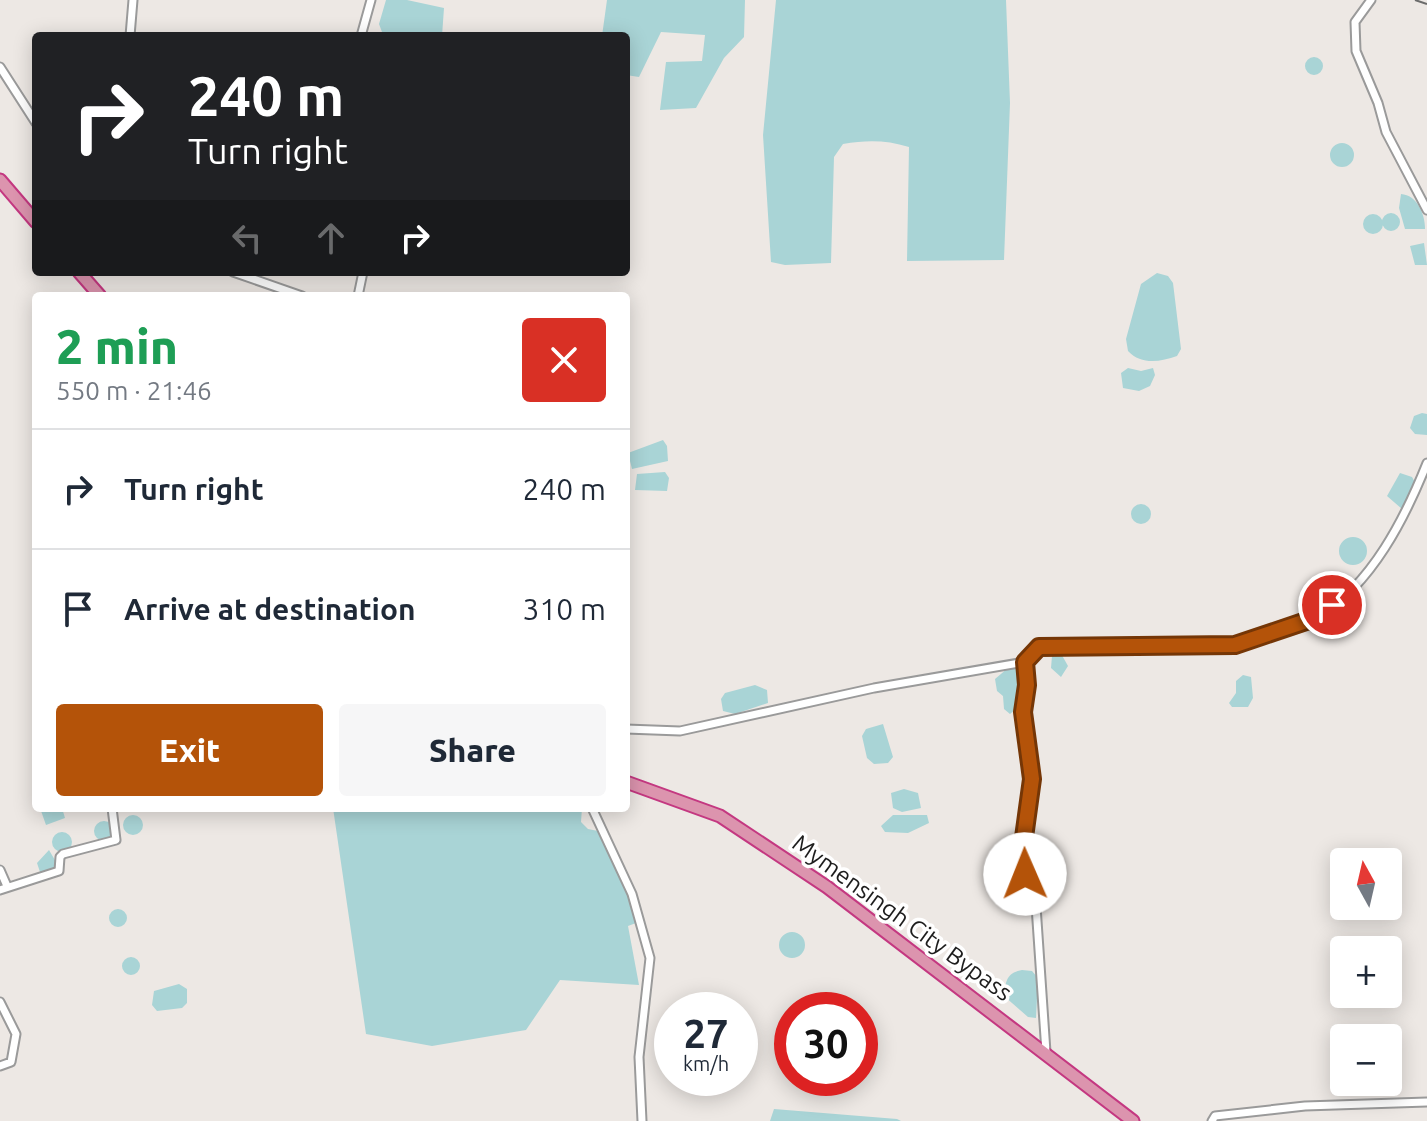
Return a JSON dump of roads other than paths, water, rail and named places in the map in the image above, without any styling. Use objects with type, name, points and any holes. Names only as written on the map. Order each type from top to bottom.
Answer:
[{"type":"highway","points":[[0,180],[32,217]]},
{"type":"highway","points":[[82,276],[96,292]]},
{"type":"highway","name":"Mymensingh City Bypass","points":[[630,783],[720,816],[827,887],[1133,1121]]},
{"type":"street","points":[[130,32],[133,0]]},
{"type":"street","points":[[362,32],[371,0]]},
{"type":"street","points":[[1371,0],[1355,22],[1356,51],[1378,103],[1386,132],[1427,210]]},
{"type":"street","points":[[0,67],[32,117]]},
{"type":"street","points":[[244,276],[290,292]]},
{"type":"street","points":[[630,729],[680,731],[874,688],[1025,662],[1039,647],[1188,648],[1235,645],[1318,617],[1347,594],[1379,555],[1408,510],[1427,463]]},
{"type":"street","points":[[1025,662],[1027,685],[1023,712],[1032,779],[1022,852],[1036,906],[1046,1052]]},
{"type":"street","points":[[0,870],[4,888],[59,871],[63,854],[116,840],[112,812]]},
{"type":"street","points":[[594,812],[632,894],[650,958],[639,1057],[642,1121]]},
{"type":"street","points":[[0,1002],[16,1034],[11,1062],[0,1066]]},
{"type":"street","points":[[1212,1121],[1215,1116],[1249,1111],[1427,1102]]},
{"type":"water","points":[[386,0],[407,0],[444,8],[442,32],[382,32],[379,24]]},
{"type":"water","points":[[607,0],[745,0],[744,37],[724,58],[696,108],[660,110],[666,62],[702,61],[705,35],[661,32],[639,77],[630,76],[630,32],[603,32]]},
{"type":"water","points":[[776,0],[1006,0],[1010,103],[1004,260],[907,261],[909,147],[868,141],[843,144],[834,157],[831,263],[785,265],[771,262],[763,135]]},
{"type":"water","points":[[1314,57],[1323,66],[1314,75],[1305,66]]},
{"type":"water","points":[[1342,143],[1351,146],[1354,155],[1351,164],[1342,167],[1333,164],[1330,155],[1333,146]]},
{"type":"water","points":[[1401,194],[1412,198],[1419,206],[1425,229],[1405,229],[1399,208]]},
{"type":"water","points":[[1387,213],[1395,213],[1400,222],[1398,229],[1387,231],[1382,226],[1382,218]]},
{"type":"water","points":[[1373,214],[1380,217],[1383,224],[1380,231],[1373,234],[1366,231],[1363,224],[1366,217]]},
{"type":"water","points":[[1424,243],[1427,265],[1415,265],[1410,246]]},
{"type":"water","points":[[1157,273],[1168,276],[1173,283],[1181,349],[1177,356],[1151,361],[1139,359],[1128,351],[1126,339],[1141,284]]},
{"type":"water","points":[[1128,368],[1141,371],[1153,368],[1155,375],[1150,386],[1139,391],[1123,388],[1121,373]]},
{"type":"water","points":[[1427,414],[1427,435],[1415,434],[1410,428],[1414,416]]},
{"type":"water","points":[[663,440],[667,446],[668,461],[632,469],[630,452]]},
{"type":"water","points":[[665,472],[669,478],[667,491],[635,490],[637,474]]},
{"type":"water","points":[[1400,473],[1412,477],[1416,484],[1402,509],[1387,496]]},
{"type":"water","points":[[1141,504],[1148,507],[1151,514],[1148,521],[1141,524],[1134,521],[1131,514],[1134,507]]},
{"type":"water","points":[[1353,537],[1363,541],[1367,551],[1363,561],[1353,565],[1343,561],[1339,551],[1343,541]]},
{"type":"water","points":[[1337,572],[1348,579],[1349,584],[1342,595],[1337,596],[1326,589],[1325,584],[1332,573]]},
{"type":"water","points":[[1059,650],[1068,666],[1061,677],[1051,668],[1052,656]]},
{"type":"water","points":[[1008,668],[1023,668],[1026,674],[1022,704],[1010,714],[1004,709],[1003,696],[997,691],[995,679]]},
{"type":"water","points":[[1243,675],[1251,677],[1253,698],[1248,707],[1232,707],[1229,703],[1236,693],[1236,681]]},
{"type":"water","points":[[755,685],[767,690],[768,703],[735,714],[723,711],[721,699],[725,693]]},
{"type":"water","points":[[883,724],[893,757],[888,763],[874,764],[867,758],[862,736],[866,729]]},
{"type":"water","points":[[904,789],[918,793],[921,808],[902,812],[893,808],[891,793]]},
{"type":"water","points":[[41,812],[63,812],[65,818],[46,825]]},
{"type":"water","points":[[334,812],[582,812],[581,822],[588,829],[598,831],[626,887],[636,923],[628,926],[639,985],[560,980],[526,1030],[432,1046],[366,1034]]},
{"type":"water","points":[[133,815],[140,818],[143,825],[140,832],[133,835],[126,832],[123,825],[126,818]]},
{"type":"water","points":[[893,815],[927,815],[929,823],[908,833],[885,832],[881,826]]},
{"type":"water","points":[[100,821],[108,821],[114,831],[108,841],[100,841],[94,835],[94,827]]},
{"type":"water","points":[[62,832],[69,835],[72,842],[69,849],[62,852],[55,849],[52,842],[55,835]]},
{"type":"water","points":[[49,850],[59,867],[41,875],[37,863]]},
{"type":"water","points":[[114,909],[122,909],[127,918],[125,925],[114,927],[109,922],[109,914]]},
{"type":"water","points":[[792,932],[801,936],[805,945],[801,954],[792,958],[783,954],[779,945],[783,936]]},
{"type":"water","points":[[131,957],[140,966],[131,975],[122,966]]},
{"type":"water","points":[[1022,970],[1032,971],[1038,978],[1036,1018],[1028,1017],[1004,996],[1008,978]]},
{"type":"water","points":[[179,984],[187,989],[187,1003],[182,1008],[157,1011],[152,1005],[154,991]]},
{"type":"water","points":[[774,1109],[897,1119],[901,1121],[770,1121]]},
{"type":"railway","points":[[1415,0],[1427,4]]}]
